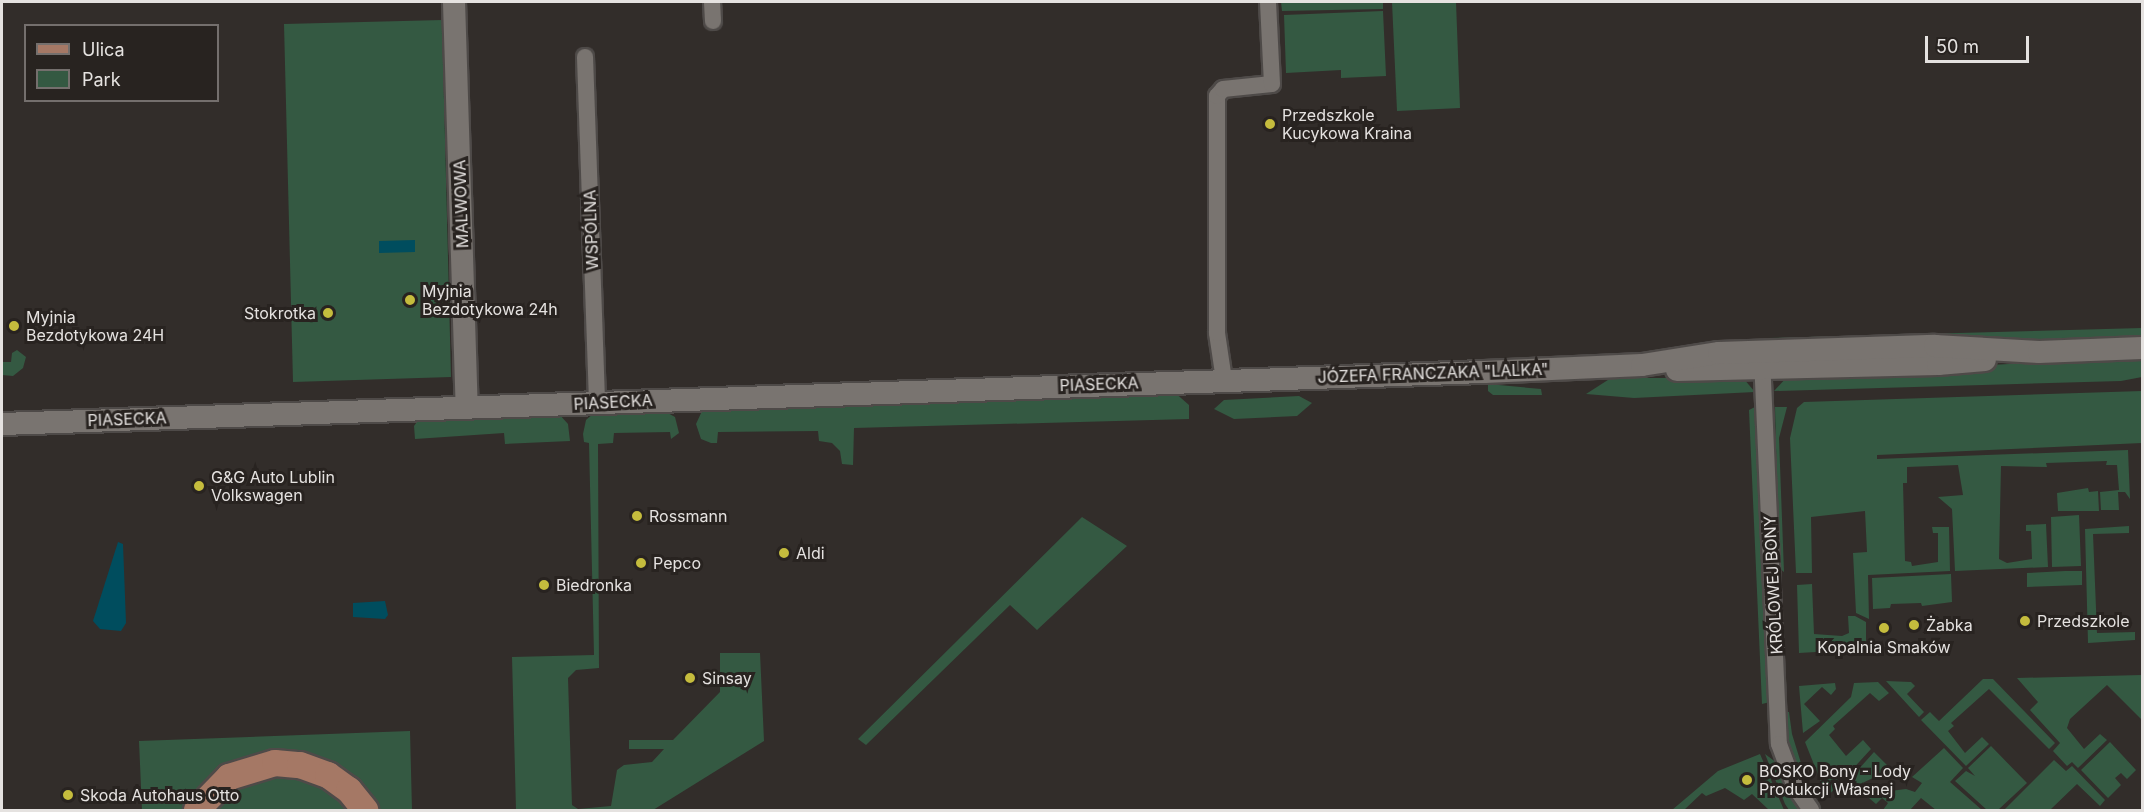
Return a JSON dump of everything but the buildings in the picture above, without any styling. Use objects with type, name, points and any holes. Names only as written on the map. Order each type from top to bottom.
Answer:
[{"type":"main road","points":[[197,810],[229,777],[275,763],[300,765],[328,775],[349,790],[365,810]]},
{"type":"street","name":"MALWOWA","points":[[454,2],[467,407]]},
{"type":"street","points":[[712,2],[713,21]]},
{"type":"street","points":[[1224,380],[1217,333],[1217,96],[1223,89],[1272,84],[1268,2]]},
{"type":"street","name":"WSPÓLNA","points":[[585,57],[597,403]]},
{"type":"street","name":"JÓZEFA FRANCZAKA \"LALKA\"","points":[[1224,380],[1642,365],[1719,353],[1763,361],[1935,346],[2039,352],[2142,348]]},
{"type":"street","name":"KRÓLOWEJ BONY","points":[[1763,361],[1779,744],[1792,782],[1811,810]]},
{"type":"street","name":"PIASECKA","points":[[2,424],[1224,380]]},
{"type":"green space","points":[[1281,2],[1383,2],[1383,9],[1282,11]]},
{"type":"green space","points":[[1392,2],[1456,2],[1460,108],[1397,111]]},
{"type":"green space","points":[[1383,11],[1386,76],[1341,78],[1341,70],[1286,73],[1284,15]]},
{"type":"green space","points":[[442,20],[451,377],[293,382],[284,24]]},
{"type":"green space","points":[[2142,328],[2142,340],[2022,344],[1768,343],[1768,338]]},
{"type":"green space","points":[[17,350],[26,357],[23,368],[13,376],[2,375],[2,362],[11,362],[12,353]]},
{"type":"green space","points":[[2142,356],[2142,377],[2121,381],[1774,391],[1787,377]]},
{"type":"green space","points":[[1611,378],[1743,378],[1755,392],[1634,398],[1586,394]]},
{"type":"green space","points":[[1488,384],[1541,389],[1542,395],[1493,395],[1488,391]]},
{"type":"green space","points":[[1173,391],[1189,405],[1189,419],[854,428],[853,465],[842,464],[840,451],[832,443],[819,441],[818,431],[718,432],[717,443],[711,443],[701,439],[696,424],[702,411]]},
{"type":"green space","points":[[2142,391],[2142,443],[1877,455],[1877,459],[2128,450],[2130,499],[2125,492],[2118,492],[2119,510],[2101,510],[2100,492],[2119,490],[2117,465],[2106,465],[2107,461],[2046,463],[2047,467],[2001,466],[1999,559],[2007,563],[2032,559],[2031,531],[2026,531],[2026,525],[2046,524],[2048,567],[1955,571],[1952,509],[1938,497],[1963,495],[1958,465],[1907,467],[1907,483],[1903,483],[1905,561],[1911,562],[1912,566],[1938,562],[1938,533],[1933,533],[1932,527],[1949,527],[1950,571],[1868,575],[1869,619],[1856,613],[1853,553],[1867,552],[1865,511],[1811,517],[1812,573],[1796,573],[1790,438],[1797,408],[1804,402]]},
{"type":"green space","points":[[1299,396],[1312,403],[1297,416],[1234,419],[1214,409],[1224,400]]},
{"type":"green space","points":[[1755,407],[1770,702],[1762,704],[1749,410]]},
{"type":"green space","points":[[1775,407],[1787,407],[1779,438],[1784,572],[1779,568]]},
{"type":"green space","points":[[595,412],[666,412],[675,417],[679,433],[671,439],[670,432],[614,433],[613,443],[598,444],[599,668],[576,670],[568,678],[572,805],[578,809],[611,806],[617,770],[624,765],[652,762],[664,749],[629,749],[629,740],[673,740],[720,692],[720,653],[760,653],[764,741],[653,810],[516,810],[512,657],[594,655],[589,443],[584,442],[583,434],[586,420]]},
{"type":"green space","points":[[559,414],[568,424],[570,441],[505,444],[504,433],[415,439],[414,426],[419,419]]},
{"type":"green space","points":[[2088,488],[2089,492],[2098,491],[2099,511],[2058,511],[2057,493]]},
{"type":"green space","points":[[2079,515],[2081,566],[2052,567],[2051,517]]},
{"type":"green space","points":[[1082,517],[1127,546],[1037,630],[1010,605],[866,745],[858,739]]},
{"type":"green space","points":[[2129,526],[2129,533],[2093,534],[2097,633],[2135,632],[2135,640],[2088,643],[2085,529]]},
{"type":"green space","points":[[2082,571],[2082,585],[2027,587],[2027,573]]},
{"type":"green space","points":[[1951,574],[1952,602],[1922,606],[1921,603],[1891,604],[1890,608],[1873,609],[1872,578]]},
{"type":"green space","points":[[1812,584],[1814,634],[1842,636],[1849,633],[1848,616],[1855,616],[1866,622],[1866,649],[1799,653],[1797,585]]},
{"type":"green space","points":[[2142,675],[2142,720],[2107,685],[2070,719],[2067,728],[2084,749],[2100,734],[2107,740],[2078,768],[2072,762],[2067,766],[2053,751],[2060,743],[2030,710],[2038,702],[2017,678]]},
{"type":"green space","points":[[1983,679],[1993,679],[2055,743],[2049,749],[1989,689],[1951,723],[1954,726],[1948,731],[1965,753],[1982,737],[1989,744],[1966,766],[1921,720],[1930,712],[1939,721]]},
{"type":"green space","points":[[1886,681],[1911,682],[1915,686],[1907,694],[1924,712],[1919,717]]},
{"type":"green space","points":[[1878,682],[1889,693],[1879,701],[1870,693],[1833,726],[1835,729],[1829,735],[1846,756],[1863,740],[1871,749],[1827,797],[1805,742],[1851,697],[1854,683]]},
{"type":"green space","points":[[1835,683],[1836,689],[1831,695],[1822,687],[1804,704],[1820,721],[1803,733],[1799,686]]},
{"type":"green space","points":[[1784,712],[1789,712],[1792,734],[1809,789],[1823,810],[1799,777],[1789,748]]},
{"type":"green space","points":[[410,731],[412,810],[378,810],[357,781],[331,763],[316,756],[279,751],[228,764],[202,784],[184,810],[142,810],[139,741]]},
{"type":"green space","points":[[2110,742],[2136,770],[2127,779],[2121,773],[2115,778],[2121,785],[2108,798],[2081,770]]},
{"type":"green space","points":[[1991,746],[2027,783],[1998,810],[1987,810],[1955,781],[1966,771],[1975,776],[1968,768]]},
{"type":"green space","points":[[1944,748],[1963,768],[1950,782],[1982,810],[1936,810],[1921,798],[1910,810],[1883,810],[1888,803],[1882,798],[1876,804],[1869,798],[1874,793],[1906,789],[1915,792],[1922,783],[1912,777]]},
{"type":"green space","points":[[1874,752],[1896,774],[1875,777],[1856,786],[1849,780]]},
{"type":"green space","points":[[1760,754],[1784,810],[1769,810],[1752,794],[1744,800],[1725,788],[1706,796],[1702,793],[1684,810],[1672,810],[1718,771]]},
{"type":"green space","points":[[1765,754],[1777,763],[1802,810],[1789,810],[1785,804]]},
{"type":"green space","points":[[2054,760],[2066,771],[2072,766],[2105,800],[2100,806],[2077,784],[2050,810],[2004,810]]},
{"type":"green space","points":[[284,773],[325,784],[352,810],[210,810],[229,790]]},
{"type":"water","points":[[415,240],[415,252],[379,253],[379,241]]},
{"type":"water","points":[[118,542],[123,544],[126,623],[121,631],[100,629],[93,621]]},
{"type":"water","points":[[385,601],[388,615],[385,619],[353,617],[353,603]]},
{"type":"place","name":"Przedszkole Kucykowa Kraina","points":[[1270,124]]},
{"type":"place","name":"Myjnia Bezdotykowa 24h","points":[[410,300]]},
{"type":"place","name":"Stokrotka","points":[[328,313]]},
{"type":"place","name":"Myjnia Bezdotykowa 24H","points":[[14,326]]},
{"type":"place","name":"G&G Auto Lublin Volkswagen","points":[[199,486]]},
{"type":"place","name":"Rossmann","points":[[637,516]]},
{"type":"place","name":"Aldi","points":[[784,553]]},
{"type":"place","name":"Pepco","points":[[641,563]]},
{"type":"place","name":"Biedronka","points":[[544,585]]},
{"type":"place","name":"Przedszkole","points":[[2025,621]]},
{"type":"place","name":"Żabka","points":[[1914,625]]},
{"type":"place","name":"Kopalnia Smaków","points":[[1884,628]]},
{"type":"place","name":"Sinsay","points":[[690,678]]},
{"type":"place","name":"BOSKO Bony - Lody Produkcji Własnej","points":[[1747,780]]},
{"type":"place","name":"Skoda Autohaus Otto","points":[[68,795]]}]
